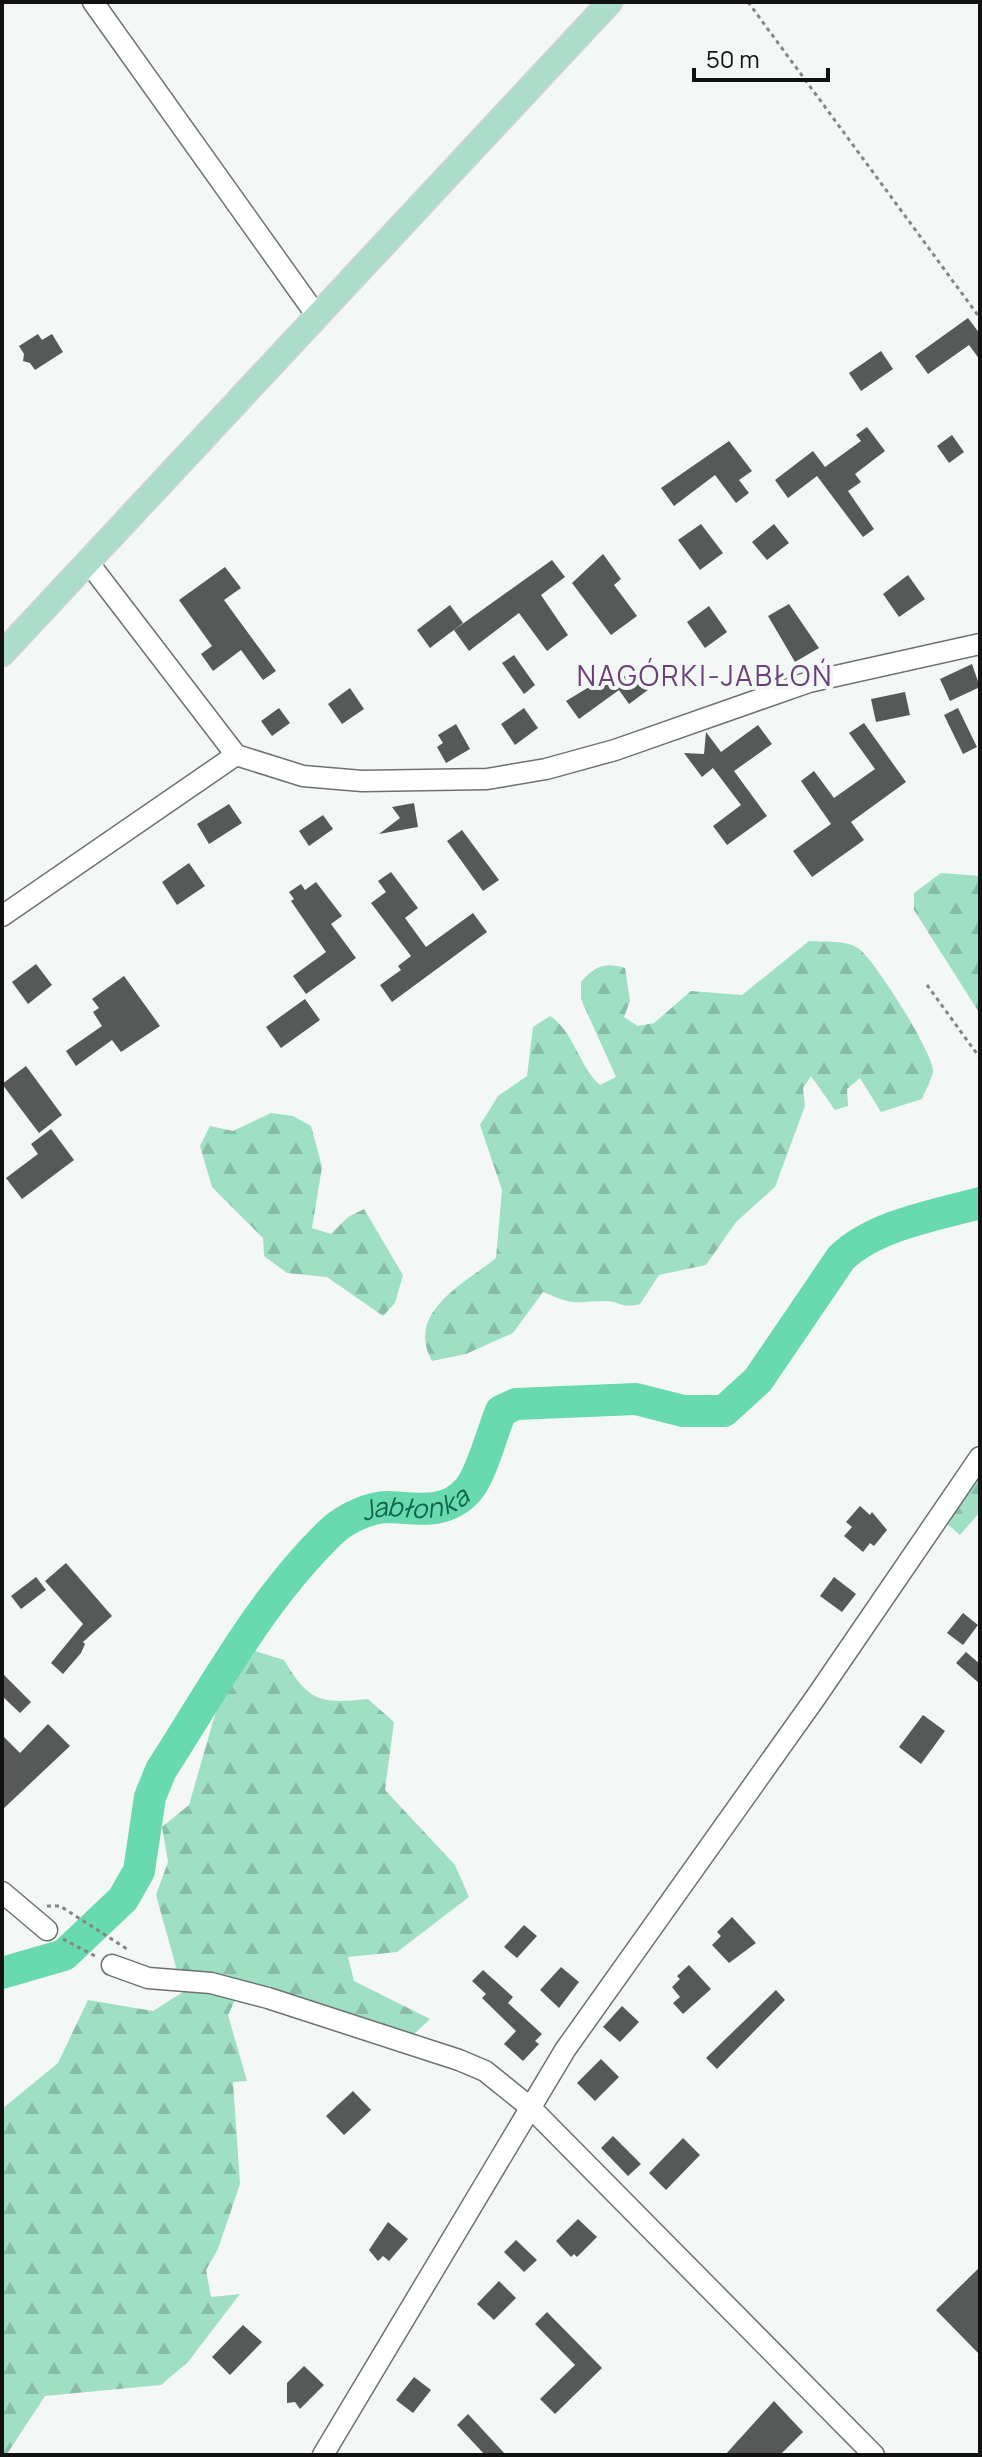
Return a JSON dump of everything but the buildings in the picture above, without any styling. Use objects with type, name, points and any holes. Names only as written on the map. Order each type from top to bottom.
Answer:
[{"type":"main road","points":[[2,654],[610,2]]},
{"type":"street","points":[[93,2],[317,316]]},
{"type":"street","points":[[88,562],[236,755],[303,776],[362,781],[487,779],[546,769],[615,750],[809,682],[980,644]]},
{"type":"street","points":[[2,916],[236,755]]},
{"type":"street","points":[[323,2455],[574,2037],[816,1697],[980,1457]]},
{"type":"street","points":[[2,1892],[47,1930]]},
{"type":"street","points":[[112,1965],[148,1978],[211,1983],[268,1998],[485,2071],[531,2108],[874,2455]]},
{"type":"path","points":[[748,2],[980,318]]},
{"type":"path","points":[[927,985],[980,1058]]},
{"type":"path","points":[[80,1918],[112,1939]]},
{"type":"path","points":[[47,1930],[112,1965]]},
{"type":"green space","points":[[941,873],[980,876],[980,1014],[914,910],[914,893]]},
{"type":"green space","points":[[809,941],[853,945],[876,969],[913,1026],[930,1060],[933,1073],[922,1099],[881,1112],[860,1078],[847,1089],[848,1106],[835,1110],[811,1076],[803,1088],[805,1106],[775,1187],[736,1222],[706,1265],[659,1275],[640,1304],[573,1302],[543,1292],[513,1333],[466,1354],[432,1361],[426,1344],[426,1328],[432,1314],[455,1289],[496,1258],[502,1190],[480,1125],[498,1096],[527,1076],[533,1027],[550,1016],[565,1031],[586,1068],[600,1085],[616,1077],[581,999],[581,982],[591,972],[612,965],[625,968],[630,1001],[624,1017],[638,1026],[654,1023],[691,991],[742,995]]},
{"type":"green space","points":[[271,1113],[293,1116],[311,1126],[322,1167],[312,1228],[331,1234],[348,1217],[364,1209],[403,1275],[395,1303],[383,1316],[327,1277],[287,1273],[264,1256],[263,1238],[212,1187],[200,1146],[210,1126],[233,1131]]},
{"type":"green space","points":[[980,1464],[980,1512],[960,1535],[946,1523]]},
{"type":"green space","points":[[252,1650],[284,1660],[301,1685],[317,1697],[338,1701],[368,1699],[394,1722],[385,1790],[455,1865],[469,1897],[397,1952],[348,1957],[354,1981],[430,2019],[413,2035],[243,1984],[228,2015],[247,2081],[233,2082],[240,2184],[218,2249],[206,2270],[211,2297],[240,2294],[188,2362],[161,2385],[45,2396],[7,2454],[2,2455],[2,2109],[58,2063],[88,2000],[153,2011],[183,1992],[156,1895],[168,1862],[162,1827],[189,1805],[219,1701]]},
{"type":"waterway","name":"Jabłonka","points":[[2,1973],[64,1955],[123,1899],[139,1871],[150,1797],[161,1770],[261,1615],[306,1557],[337,1527],[373,1509],[430,1509],[450,1504],[459,1498],[478,1474],[501,1411],[516,1404],[636,1399],[683,1411],[724,1411],[758,1380],[841,1258],[888,1229],[980,1203]]},
{"type":"district","name":"NAGÓRKI-JABŁOŃ","points":[[705,676]]}]
